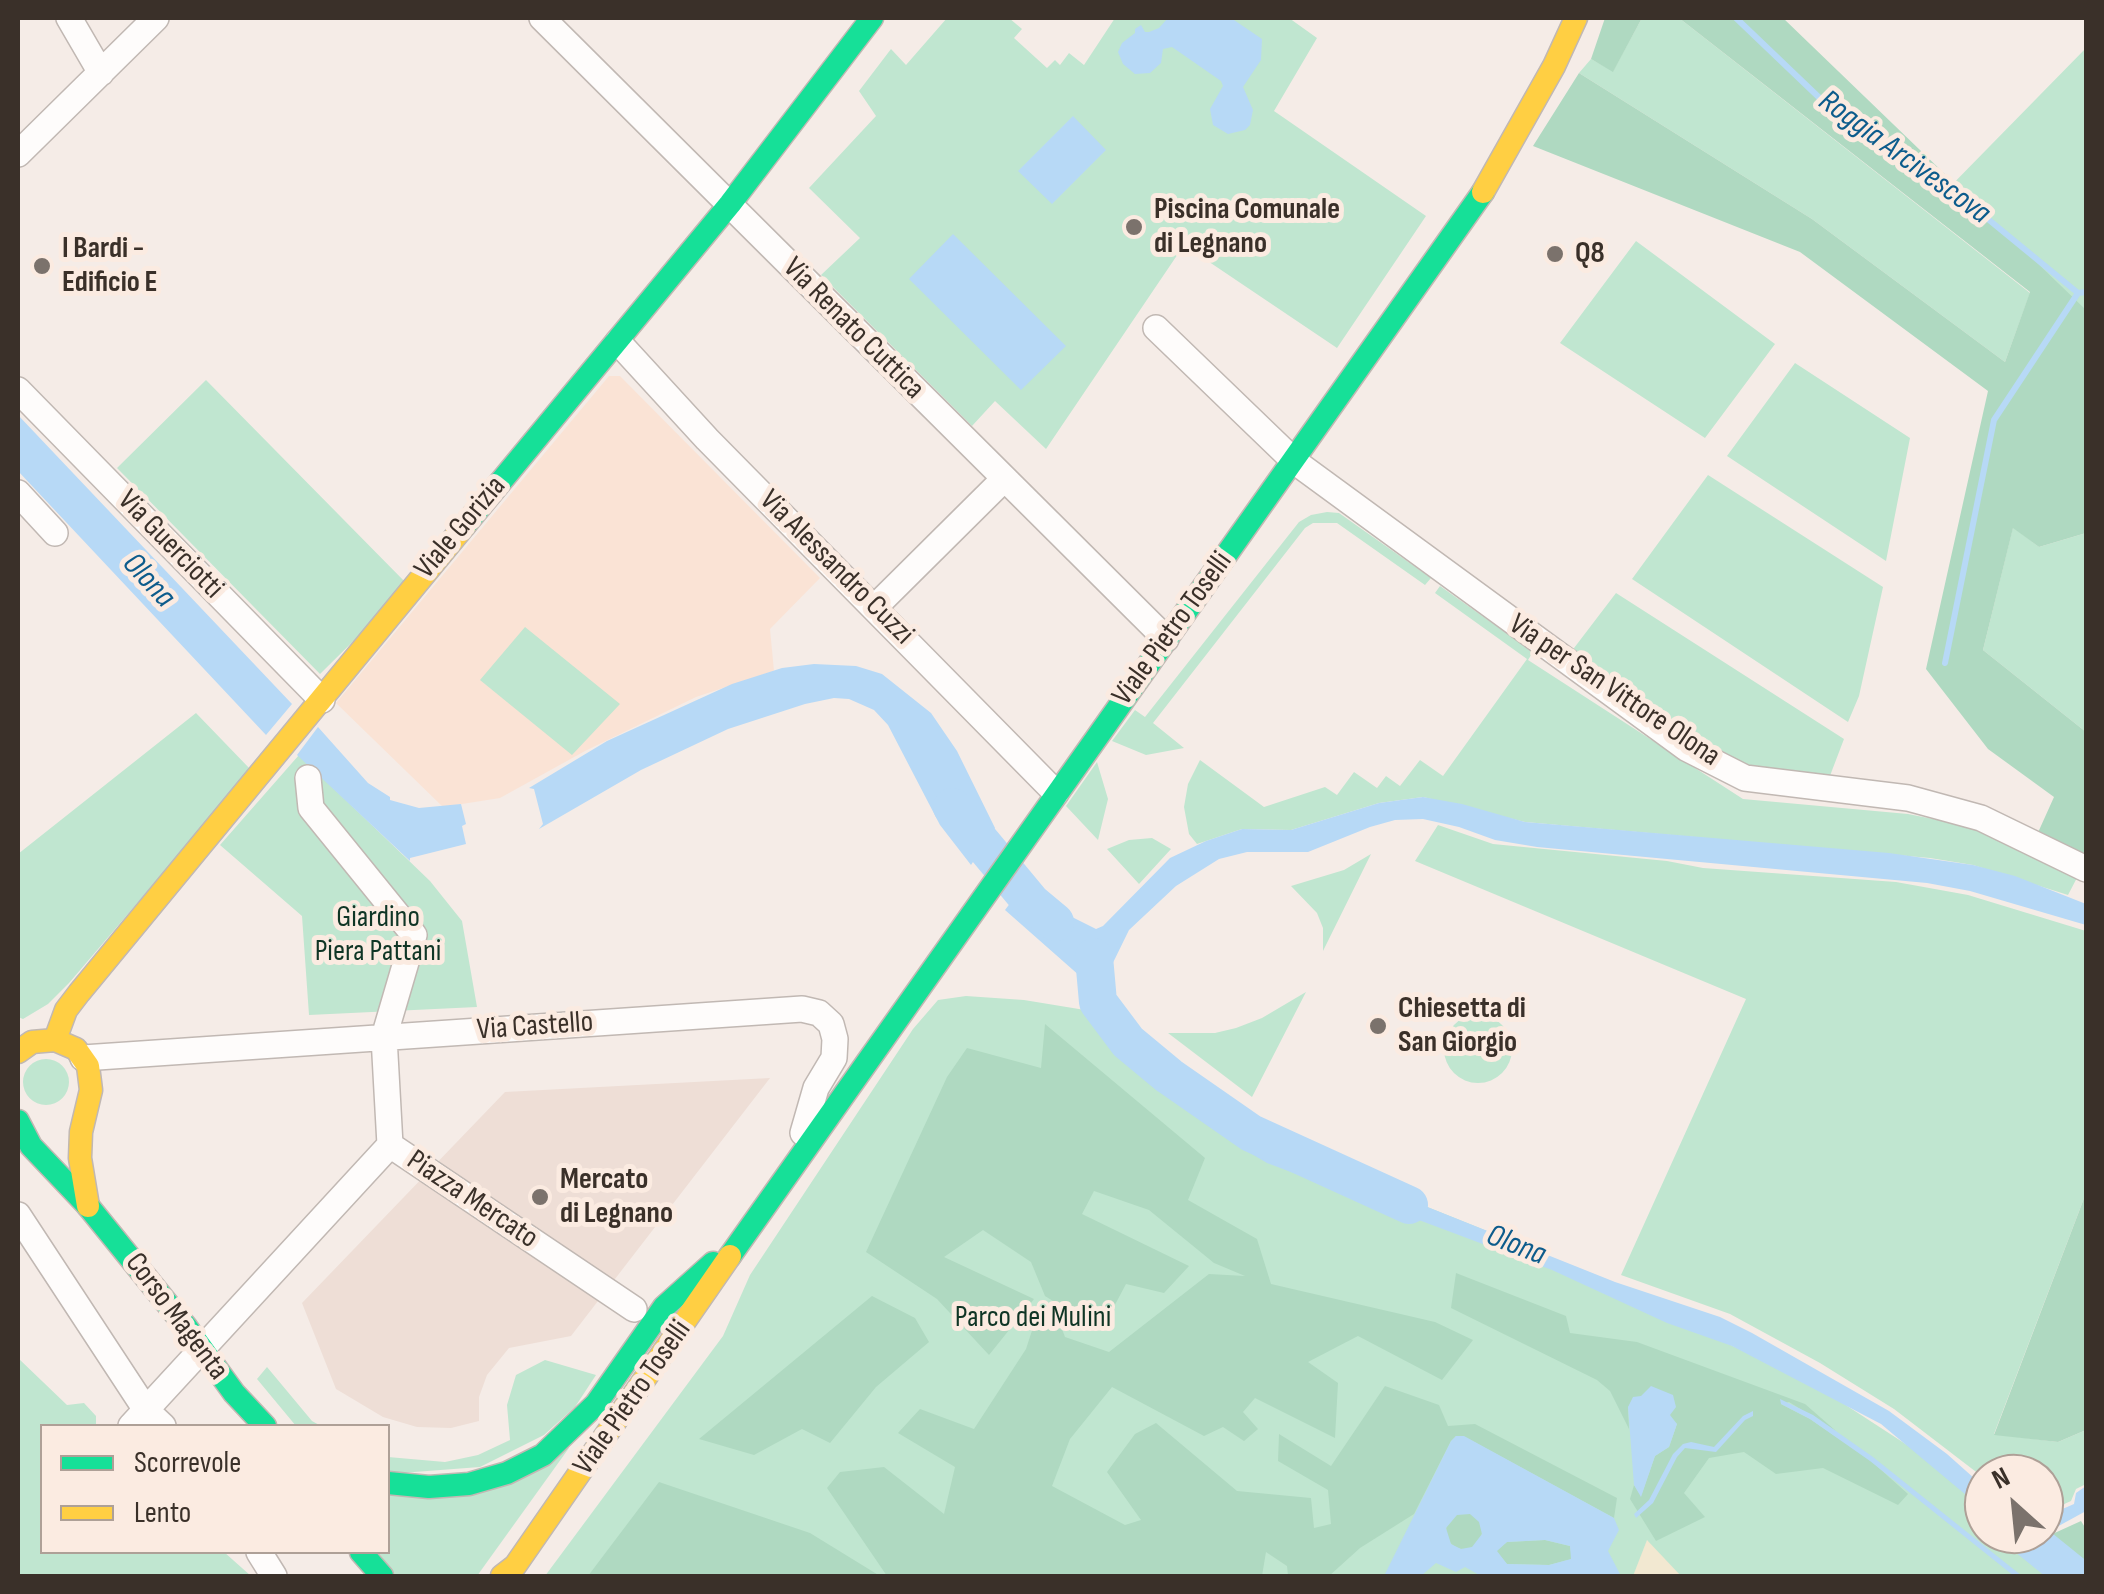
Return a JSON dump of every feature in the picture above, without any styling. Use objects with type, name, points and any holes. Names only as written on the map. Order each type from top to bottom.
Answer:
[{"type":"street","points":[[69,18],[101,73]]},
{"type":"street","points":[[18,154],[156,18]]},
{"type":"street","name":"Via Renato Cuttica","points":[[542,18],[1166,639]]},
{"type":"street","name":"Viale Pietro Toselli","points":[[510,1573],[791,1168],[1492,179],[1576,18]]},
{"type":"street","name":"Viale Gorizia","points":[[31,1042],[71,1004],[730,204],[858,23]]},
{"type":"street","name":"Via per San Vittore Olona","points":[[1156,328],[1294,462],[1686,748],[1745,778],[1908,798],[1981,818],[2086,869]]},
{"type":"street","name":"Via Alessandro Cuzzi","points":[[618,342],[707,439],[1056,793]]},
{"type":"street","name":"Via Guerciotti","points":[[18,390],[322,700]]},
{"type":"street","points":[[875,607],[1003,480]]},
{"type":"street","points":[[18,492],[55,533]]},
{"type":"street","points":[[308,778],[311,808],[414,935],[384,1038],[390,1145]]},
{"type":"street","name":"Via Castello","points":[[83,1058],[802,1009],[819,1014],[831,1024],[834,1058],[816,1088],[791,1168]]},
{"type":"street","points":[[31,1042],[66,1043],[83,1058]]},
{"type":"street","name":"Corso Magenta","points":[[83,1058],[91,1079],[80,1158],[88,1206]]},
{"type":"street","name":"Corso Magenta","points":[[18,1118],[57,1126],[73,1119],[88,1102]]},
{"type":"street","name":"Corso Magenta","points":[[18,1118],[24,1151],[88,1206],[234,1393],[263,1424]]},
{"type":"street","name":"Piazza Mercato","points":[[147,1421],[202,1349],[390,1145],[634,1309]]},
{"type":"street","points":[[18,1215],[147,1421]]},
{"type":"street","name":"Viale Pietro Toselli","points":[[390,1483],[428,1488],[468,1484],[507,1473],[543,1455],[560,1443],[596,1404],[664,1307],[751,1229]]},
{"type":"street","points":[[260,1554],[274,1576]]},
{"type":"street","points":[[362,1554],[382,1576]]},
{"type":"shaded area","points":[[609,376],[620,376],[820,578],[770,629],[774,671],[696,697],[500,798],[443,807],[336,703]]},
{"type":"shaded area","name":"Mercato di Legnano","points":[[770,1078],[571,1336],[509,1348],[487,1375],[479,1397],[479,1421],[451,1428],[417,1427],[383,1417],[336,1389],[302,1303],[505,1092]]},
{"type":"green space","name":"Piscina Comunale di Legnano","points":[[947,18],[1009,18],[1022,29],[1014,38],[1047,68],[1055,60],[1060,65],[1069,53],[1084,65],[1115,18],[1289,18],[1317,38],[1274,111],[1426,216],[1337,348],[1184,245],[1046,449],[995,401],[972,426],[821,275],[860,238],[809,188],[876,116],[859,91],[891,49],[906,65]]},
{"type":"green space","points":[[1605,18],[1642,18],[1613,72],[1591,59]]},
{"type":"green space","points":[[1642,18],[1679,18],[2030,293],[2005,362],[1812,219],[1579,73],[1591,59],[1613,71]]},
{"type":"green space","points":[[1679,18],[1783,18],[2086,310],[2086,533],[2039,547],[2013,528],[1983,650],[2086,732],[2086,861],[2036,837],[2054,797],[1988,749],[1926,669],[1988,391],[1800,252],[1533,146],[1579,73],[1812,219],[2005,362],[2030,292]]},
{"type":"green space","points":[[2086,48],[2086,320],[1939,198]]},
{"type":"green space","points":[[1636,241],[1775,344],[1705,438],[1560,343]]},
{"type":"green space","points":[[1795,363],[1910,438],[1886,561],[1727,456]]},
{"type":"green space","points":[[206,380],[409,586],[320,674],[117,468]]},
{"type":"green space","points":[[1708,475],[1883,587],[1859,696],[1848,722],[1632,579]]},
{"type":"green space","points":[[1327,512],[1339,513],[1431,578],[1425,585],[1337,523],[1313,523],[1305,528],[1153,723],[1184,748],[1146,755],[1112,741],[1135,710],[1145,717],[1299,522]]},
{"type":"green space","points":[[2013,527],[2039,547],[2086,533],[2086,732],[1983,650]]},
{"type":"green space","points":[[1440,586],[1533,652],[1528,660],[1743,799],[1908,814],[1973,827],[2080,872],[2068,895],[1973,865],[1930,858],[1525,822],[1423,797],[1379,803],[1291,830],[1242,829],[1197,844],[1189,834],[1184,807],[1188,784],[1200,760],[1264,807],[1325,787],[1337,795],[1354,772],[1377,788],[1386,776],[1400,786],[1420,760],[1443,776],[1527,659],[1435,593]]},
{"type":"green space","points":[[1616,593],[1844,739],[1828,781],[1751,769],[1693,743],[1571,652]]},
{"type":"green space","points":[[525,627],[620,704],[572,755],[480,680]]},
{"type":"green space","points":[[196,713],[251,770],[69,983],[48,1004],[23,1019],[18,1017],[18,854]]},
{"type":"green space","name":"Giardino Piera Pattani","points":[[299,755],[430,881],[462,921],[477,1007],[309,1015],[302,916],[220,845]]},
{"type":"green space","points":[[1097,762],[1108,799],[1098,840],[1066,806]]},
{"type":"green space","points":[[1438,825],[1493,844],[1703,868],[1896,882],[1968,895],[2086,931],[2086,1193],[1994,1434],[2058,1442],[2086,1430],[2086,1484],[2076,1489],[2071,1501],[2064,1504],[2064,1454],[1964,1454],[1964,1463],[1894,1409],[1820,1363],[1730,1314],[1621,1275],[1746,999],[1415,861]]},
{"type":"green space","points":[[1152,838],[1171,849],[1139,884],[1107,849],[1129,840]]},
{"type":"green space","points":[[1371,854],[1323,951],[1323,928],[1317,913],[1291,886],[1344,870]]},
{"type":"green space","points":[[1306,992],[1252,1097],[1168,1033],[1215,1033],[1236,1028]]},
{"type":"green space","name":"Parco dei Mulini","points":[[966,996],[1024,1000],[1091,1011],[1099,1028],[1145,1071],[1228,1127],[1527,1247],[1818,1387],[1964,1482],[1964,1554],[2057,1554],[2082,1576],[545,1576],[723,1336],[750,1275],[913,1029],[938,1000]]},
{"type":"green space","points":[[1478,1015],[1491,1017],[1502,1025],[1510,1036],[1510,1062],[1502,1073],[1491,1081],[1478,1083],[1465,1081],[1454,1073],[1446,1062],[1444,1049],[1446,1036],[1454,1025],[1465,1017]]},
{"type":"green space","points":[[1045,1024],[1205,1158],[1188,1200],[1257,1239],[1271,1284],[1435,1322],[1473,1340],[1442,1380],[1358,1336],[1308,1362],[1338,1383],[1335,1438],[1255,1398],[1243,1412],[1258,1429],[1244,1441],[1223,1427],[1204,1436],[1112,1387],[1070,1439],[1052,1486],[1125,1525],[1141,1520],[1107,1472],[1135,1434],[1156,1423],[1237,1491],[1311,1498],[1314,1528],[1331,1524],[1328,1490],[1278,1461],[1279,1434],[1331,1466],[1385,1386],[1439,1405],[1448,1426],[1475,1424],[1617,1498],[1614,1518],[1467,1438],[1456,1436],[1414,1514],[1360,1548],[1329,1576],[1288,1576],[1287,1566],[1266,1552],[1262,1576],[887,1576],[827,1488],[840,1472],[884,1467],[944,1514],[955,1467],[898,1433],[920,1409],[974,1429],[1026,1349],[1040,1306],[1059,1321],[1065,1337],[1109,1352],[1209,1274],[1245,1276],[1214,1263],[1149,1210],[1094,1191],[1082,1214],[1189,1266],[1164,1293],[1126,1284],[1101,1331],[1045,1296],[1031,1262],[983,1230],[944,1257],[1034,1299],[989,1355],[937,1299],[866,1252],[947,1077],[967,1048],[1041,1068]]},
{"type":"green space","points":[[46,1059],[62,1066],[69,1082],[62,1098],[46,1105],[30,1098],[23,1082],[30,1066]]},
{"type":"green space","points":[[2086,1193],[2086,1430],[2058,1442],[1994,1435]]},
{"type":"green space","points":[[1456,1273],[1566,1316],[1570,1333],[1637,1342],[1805,1404],[1836,1431],[1789,1402],[1781,1404],[1870,1460],[1908,1494],[1898,1505],[1823,1468],[1776,1474],[1744,1452],[1709,1458],[1684,1493],[1705,1517],[1656,1541],[1630,1499],[1634,1485],[1641,1496],[1655,1456],[1669,1447],[1677,1424],[1641,1396],[1628,1407],[1629,1429],[1610,1391],[1597,1380],[1451,1308]]},
{"type":"green space","points":[[872,1296],[915,1318],[929,1342],[876,1387],[830,1443],[802,1429],[754,1455],[699,1439]]},
{"type":"green space","points":[[18,1358],[67,1405],[84,1403],[96,1416],[96,1424],[40,1424],[40,1554],[226,1554],[251,1576],[18,1576]]},
{"type":"green space","points":[[545,1360],[596,1375],[575,1407],[544,1435],[480,1467],[390,1474],[390,1457],[445,1462],[478,1455],[510,1440],[507,1405],[516,1375]]},
{"type":"green space","points":[[267,1367],[317,1424],[294,1424],[257,1379]]},
{"type":"green space","points":[[569,1448],[477,1576],[396,1576],[380,1554],[390,1554],[390,1493]]},
{"type":"green space","points":[[659,1482],[810,1533],[880,1576],[588,1576]]},
{"type":"green space","points":[[1464,1513],[1477,1518],[1482,1531],[1477,1544],[1464,1549],[1451,1544],[1446,1531],[1451,1518]]},
{"type":"green space","points":[[2081,1521],[2086,1529],[2086,1576],[2056,1554],[2064,1554],[2064,1529]]},
{"type":"green space","points":[[1545,1540],[1570,1546],[1572,1559],[1549,1565],[1507,1564],[1496,1551],[1507,1542]]},
{"type":"sand","points":[[1647,1540],[1681,1576],[1633,1576]]},
{"type":"water","points":[[1168,18],[1231,18],[1262,39],[1261,60],[1243,87],[1253,110],[1245,130],[1228,134],[1213,125],[1210,109],[1223,86],[1221,81],[1172,47],[1163,49],[1161,63],[1150,73],[1135,74],[1123,64],[1118,52],[1135,29],[1141,25],[1149,32]]},
{"type":"water","points":[[1073,116],[1106,150],[1052,204],[1018,171]]},
{"type":"water","points":[[953,234],[1066,346],[1021,390],[909,279]]},
{"type":"water","points":[[18,415],[292,704],[266,735],[18,471]]},
{"type":"water","points":[[814,664],[856,666],[882,674],[931,713],[957,751],[995,828],[971,865],[940,825],[888,725],[874,710],[849,699],[805,704],[728,729],[641,770],[539,829],[543,824],[534,789],[529,788],[607,741],[732,684],[782,668]]},
{"type":"water","points":[[318,727],[368,783],[390,800],[419,808],[461,804],[466,844],[410,861],[297,755]]},
{"type":"water","points":[[1423,797],[1525,822],[1889,853],[1973,865],[2015,876],[2086,904],[2086,925],[1970,891],[1927,883],[1537,847],[1495,840],[1423,819],[1395,820],[1370,827],[1308,852],[1247,852],[1219,859],[1176,886],[1129,930],[1106,977],[1105,993],[1092,995],[1081,977],[1005,910],[1029,878],[1058,910],[1096,929],[1170,858],[1206,841],[1242,829],[1291,830],[1379,803]]},
{"type":"water","points":[[1110,1012],[1127,1039],[1153,1063],[1247,1136],[1273,1151],[1425,1206],[1615,1282],[1720,1317],[1752,1333],[1889,1411],[1947,1454],[1964,1469],[1964,1493],[1881,1424],[1732,1346],[1667,1323],[1552,1270],[1267,1163],[1240,1147],[1116,1048],[1096,1014]]},
{"type":"water","points":[[1651,1386],[1673,1395],[1676,1407],[1670,1415],[1677,1424],[1669,1447],[1655,1456],[1641,1497],[1634,1485],[1628,1407],[1633,1397],[1641,1396]]},
{"type":"water","points":[[1780,1399],[1813,1415],[1873,1457],[1964,1530],[1964,1536],[1870,1461],[1810,1419],[1781,1404]]},
{"type":"water","points":[[1753,1411],[1753,1416],[1716,1452],[1685,1448],[1653,1503],[1636,1518],[1634,1514],[1649,1500],[1673,1454],[1683,1444],[1714,1447],[1743,1416]]},
{"type":"water","points":[[1464,1436],[1614,1518],[1619,1530],[1608,1551],[1621,1576],[1481,1576],[1465,1567],[1456,1572],[1436,1563],[1421,1576],[1384,1576],[1451,1441]],"holes":[[[1470,1514],[1479,1522],[1482,1534],[1472,1547],[1461,1549],[1451,1544],[1446,1528],[1457,1515]],[[1545,1540],[1570,1546],[1571,1559],[1549,1565],[1507,1564],[1497,1551],[1507,1542]]]},
{"type":"water","points":[[2086,1486],[2086,1511],[2064,1523],[2064,1508],[2074,1504],[2076,1493]]},
{"type":"water","points":[[1986,1554],[1994,1554],[2022,1576],[2014,1576]]},
{"type":"waterway","name":"Roggia Arcivescova","points":[[1736,18],[1828,106],[1922,165],[2078,293]]},
{"type":"waterway","name":"Roggia Arcivescova","points":[[1945,663],[1994,420],[2078,293],[2086,292]]},
{"type":"waterway","name":"Olona","points":[[952,807],[1031,902],[1055,922]]},
{"type":"waterway","name":"Olona","points":[[1094,957],[1098,1002],[1128,1042],[1169,1076],[1251,1133],[1409,1205]]},
{"type":"waterway","name":"Olona","points":[[2048,1554],[2075,1576]]},
{"type":"traffic: fast","points":[[465,525],[730,204],[872,18]]},
{"type":"traffic: fast","points":[[730,1256],[1483,192]]},
{"type":"traffic: fast","points":[[18,1121],[31,1146],[88,1206],[234,1393],[263,1424]]},
{"type":"traffic: fast","points":[[390,1483],[429,1487],[469,1484],[507,1473],[543,1455],[596,1404],[664,1307],[713,1263]]},
{"type":"traffic: fast","points":[[363,1554],[382,1576]]},
{"type":"traffic: slow","points":[[1483,192],[1554,66],[1576,18]]},
{"type":"traffic: slow","points":[[55,1040],[66,1010],[79,993],[465,525]]},
{"type":"traffic: slow","points":[[18,1052],[32,1042],[55,1040],[76,1049],[88,1066],[91,1090],[81,1132],[80,1158],[88,1206]]},
{"type":"traffic: slow","points":[[502,1576],[515,1566],[730,1256]]},
{"type":"place","name":"Piscina Comunale di Legnano","points":[[1134,227]]},
{"type":"place","name":"Q8","points":[[1555,254]]},
{"type":"place","name":"I Bardi - Edificio E","points":[[42,266]]},
{"type":"place","name":"Chiesetta di San Giorgio","points":[[1378,1026]]},
{"type":"place","name":"Mercato di Legnano","points":[[540,1197]]}]
